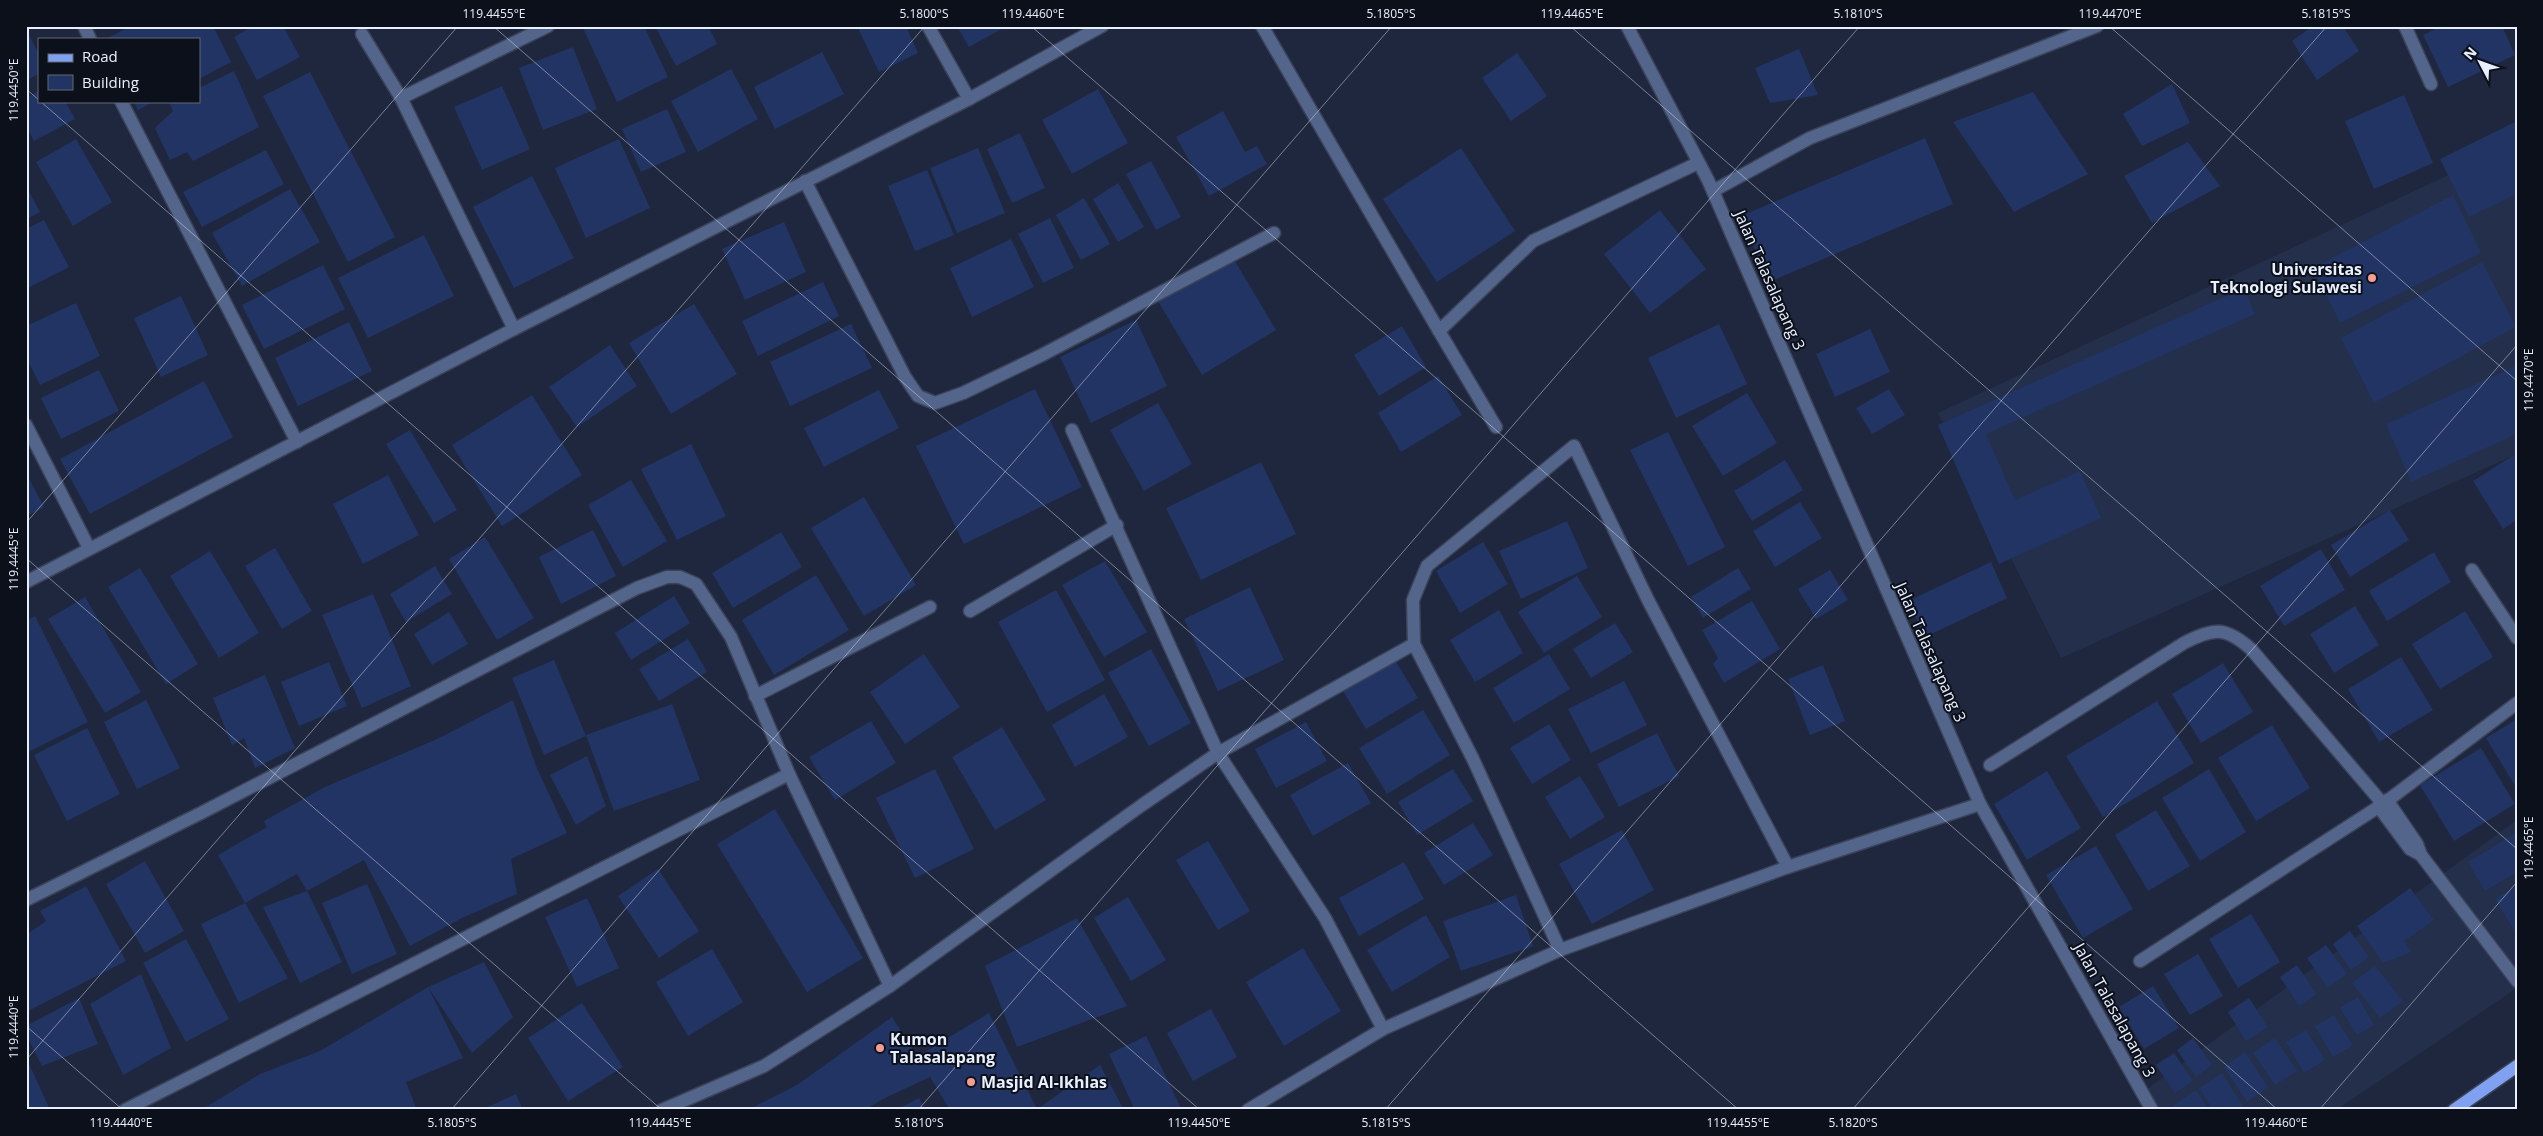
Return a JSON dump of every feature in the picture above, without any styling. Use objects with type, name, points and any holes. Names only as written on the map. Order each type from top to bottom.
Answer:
[{"type":"main road","points":[[2454,1110],[2517,1066]]},
{"type":"street","points":[[84,26],[90,38]]},
{"type":"street","points":[[401,98],[548,26]]},
{"type":"street","points":[[928,26],[968,99]]},
{"type":"street","points":[[26,582],[514,328],[968,99],[1102,26]]},
{"type":"street","points":[[1262,26],[1496,427]]},
{"type":"street","name":"Jalan Talasalapang 3","points":[[1627,26],[1713,191],[1980,804],[2152,1110]]},
{"type":"street","points":[[1713,191],[1810,138],[2097,26]]},
{"type":"street","points":[[2405,26],[2431,84]]},
{"type":"street","points":[[362,34],[401,98],[514,328]]},
{"type":"street","points":[[122,102],[296,442]]},
{"type":"street","points":[[1439,331],[1533,242],[1698,163]]},
{"type":"street","points":[[804,181],[905,377],[918,396],[935,403],[963,393],[1042,355],[1274,233]]},
{"type":"street","points":[[26,425],[89,548]]},
{"type":"street","points":[[1072,430],[1117,525],[1218,753],[1326,918],[1383,1030]]},
{"type":"street","points":[[1560,950],[1473,759],[1414,644],[1413,600],[1427,566],[1574,446],[1648,600],[1788,867]]},
{"type":"street","points":[[970,611],[1117,525]]},
{"type":"street","points":[[2472,570],[2517,638]]},
{"type":"street","points":[[26,900],[201,813],[637,588],[667,578],[680,577],[696,584],[731,637],[789,774],[890,986]]},
{"type":"street","points":[[755,696],[930,607]]},
{"type":"street","points":[[1990,764],[2184,642],[2210,632],[2228,632],[2236,636],[2251,649],[2383,803],[2410,849],[2421,855],[2517,981]]},
{"type":"street","points":[[662,1110],[764,1066],[890,986],[1142,805],[1218,753],[1414,644]]},
{"type":"street","points":[[2140,960],[2383,803],[2517,703]]},
{"type":"street","points":[[125,1110],[789,774]]},
{"type":"street","points":[[1248,1110],[1383,1030],[1560,950],[1788,867],[1980,804]]},
{"type":"shaded area","name":"Universitas Teknologi Sulawesi","points":[[2517,143],[2517,454],[2061,658],[1938,413]]},
{"type":"shaded area","points":[[2517,820],[2517,988],[2336,1110],[2161,1110],[2147,1089]]},
{"type":"building","points":[[131,26],[213,26],[231,62],[200,78],[200,38],[108,38]]},
{"type":"building","points":[[253,26],[283,26],[300,57],[257,80],[234,37]]},
{"type":"building","points":[[586,26],[644,26],[668,77],[617,102],[583,28]]},
{"type":"building","points":[[655,26],[708,26],[717,44],[676,66]]},
{"type":"building","points":[[857,26],[906,26],[918,53],[879,72]]},
{"type":"building","points":[[957,26],[1007,26],[969,47]]},
{"type":"building","points":[[2313,26],[2343,26],[2359,51],[2317,80],[2292,41]]},
{"type":"building","points":[[2442,26],[2502,26],[2515,55],[2448,87],[2423,35]]},
{"type":"building","points":[[26,30],[38,52],[38,74],[26,80]]},
{"type":"building","points":[[573,47],[597,109],[543,130],[519,68]]},
{"type":"building","points":[[1799,49],[1818,95],[1770,103],[1755,68]]},
{"type":"building","points":[[822,52],[844,94],[775,129],[754,87]]},
{"type":"building","points":[[1517,53],[1547,96],[1511,121],[1482,78]]},
{"type":"building","points":[[731,69],[758,119],[698,152],[671,101]]},
{"type":"building","points":[[234,71],[259,127],[193,161],[187,152],[170,160],[155,128],[173,111],[169,103],[200,102],[200,88]]},
{"type":"building","points":[[310,72],[395,237],[348,262],[263,96]]},
{"type":"building","points":[[2172,84],[2190,123],[2142,146],[2123,114]]},
{"type":"building","points":[[502,86],[530,149],[482,170],[454,107]]},
{"type":"building","points":[[1098,89],[1128,143],[1072,174],[1042,120]]},
{"type":"building","points":[[38,92],[38,102],[66,102],[75,119],[34,141],[26,126],[26,98]]},
{"type":"building","points":[[2033,92],[2088,174],[2014,212],[1953,122]]},
{"type":"building","points":[[2404,95],[2433,163],[2374,189],[2345,121]]},
{"type":"building","points":[[134,102],[153,102],[138,110]]},
{"type":"building","points":[[667,109],[686,152],[641,172],[622,129]]},
{"type":"building","points":[[1223,111],[1245,152],[1257,146],[1267,164],[1209,196],[1176,137]]},
{"type":"building","points":[[2517,121],[2517,194],[2469,217],[2440,159]]},
{"type":"building","points":[[1020,133],[1045,188],[1012,203],[987,149]]},
{"type":"building","points":[[1925,138],[1953,204],[1769,282],[1741,216]]},
{"type":"building","points":[[76,139],[112,202],[73,226],[36,162]]},
{"type":"building","points":[[619,139],[650,208],[586,238],[555,168]]},
{"type":"building","points":[[2188,142],[2220,186],[2152,223],[2124,176]]},
{"type":"building","points":[[978,148],[1005,213],[957,233],[930,168]]},
{"type":"building","points":[[1461,148],[1515,231],[1437,282],[1383,199]]},
{"type":"building","points":[[266,150],[284,184],[202,227],[183,192]]},
{"type":"building","points":[[1151,161],[1181,217],[1156,230],[1126,174]]},
{"type":"building","points":[[927,170],[954,235],[915,251],[888,186]]},
{"type":"building","points":[[532,176],[574,258],[514,288],[473,207]]},
{"type":"building","points":[[1118,183],[1144,227],[1118,242],[1093,199]]},
{"type":"building","points":[[26,186],[40,212],[26,219]]},
{"type":"building","points":[[290,189],[320,242],[242,286],[212,233]]},
{"type":"building","points":[[2453,195],[2481,253],[2340,323],[2313,268]]},
{"type":"building","points":[[1084,198],[1110,244],[1081,260],[1056,215]]},
{"type":"building","points":[[1660,210],[1706,269],[1650,313],[1604,254]]},
{"type":"building","points":[[1050,218],[1074,268],[1043,283],[1018,234]]},
{"type":"building","points":[[44,220],[69,267],[26,289],[26,229]]},
{"type":"building","points":[[784,222],[806,272],[745,300],[722,249]]},
{"type":"building","points":[[424,235],[454,296],[368,338],[338,278]]},
{"type":"building","points":[[1011,239],[1034,287],[972,317],[950,268]]},
{"type":"building","points":[[1232,256],[1276,330],[1202,375],[1158,301]]},
{"type":"building","points":[[2482,262],[2516,327],[2374,403],[2341,338]]},
{"type":"building","points":[[323,265],[345,309],[264,349],[242,305]]},
{"type":"building","points":[[823,282],[839,316],[758,356],[742,321]]},
{"type":"building","points":[[2244,288],[2255,314],[1986,434],[2015,500],[2080,471],[2101,518],[1999,564],[1938,425]]},
{"type":"building","points":[[181,296],[208,355],[161,377],[134,318]]},
{"type":"building","points":[[76,303],[100,356],[40,385],[26,357],[26,326]]},
{"type":"building","points":[[694,304],[737,374],[671,414],[629,343]]},
{"type":"building","points":[[1136,320],[1167,386],[1091,423],[1060,357]]},
{"type":"building","points":[[349,322],[372,371],[298,406],[275,358]]},
{"type":"building","points":[[851,324],[872,368],[790,406],[770,362]]},
{"type":"building","points":[[1719,324],[1747,384],[1676,418],[1648,358]]},
{"type":"building","points":[[1402,326],[1426,367],[1379,396],[1354,355]]},
{"type":"building","points":[[1870,329],[1890,372],[1835,397],[1816,354]]},
{"type":"building","points":[[610,345],[637,386],[577,427],[549,387]]},
{"type":"building","points":[[2516,366],[2517,434],[2411,482],[2386,424]]},
{"type":"building","points":[[99,370],[119,411],[61,439],[41,398]]},
{"type":"building","points":[[1438,376],[1462,415],[1401,452],[1378,413]]},
{"type":"building","points":[[204,381],[233,437],[90,514],[60,459]]},
{"type":"building","points":[[1035,389],[1082,487],[964,544],[916,446]]},
{"type":"building","points":[[1889,389],[1905,415],[1872,434],[1856,408]]},
{"type":"building","points":[[879,390],[899,428],[824,467],[804,428]]},
{"type":"building","points":[[1747,393],[1777,443],[1723,476],[1692,426]]},
{"type":"building","points":[[532,395],[582,475],[502,526],[452,445]]},
{"type":"building","points":[[1158,403],[1192,464],[1144,491],[1110,430]]},
{"type":"building","points":[[410,430],[457,510],[434,523],[386,444]]},
{"type":"building","points":[[1668,432],[1725,547],[1688,566],[1630,450]]},
{"type":"building","points":[[691,444],[726,516],[677,540],[641,469]]},
{"type":"building","points":[[2517,453],[2517,520],[2503,529],[2473,481]]},
{"type":"building","points":[[1785,460],[1803,490],[1752,521],[1734,491]]},
{"type":"building","points":[[1261,462],[1296,534],[1201,580],[1166,508]]},
{"type":"building","points":[[26,473],[44,507],[26,516]]},
{"type":"building","points":[[388,475],[419,535],[363,564],[333,504]]},
{"type":"building","points":[[631,480],[667,541],[623,567],[588,505]]},
{"type":"building","points":[[864,497],[916,585],[864,616],[811,528]]},
{"type":"building","points":[[1800,502],[1822,538],[1775,567],[1753,531]]},
{"type":"building","points":[[2390,510],[2409,540],[2350,577],[2331,545]]},
{"type":"building","points":[[1567,521],[1588,568],[1521,599],[1499,551]]},
{"type":"building","points":[[593,530],[616,576],[561,604],[539,557]]},
{"type":"building","points":[[781,532],[802,567],[733,608],[712,573]]},
{"type":"building","points":[[485,537],[534,618],[497,640],[449,559]]},
{"type":"building","points":[[1483,542],[1508,584],[1460,613],[1436,571]]},
{"type":"building","points":[[275,548],[312,611],[282,629],[245,566]]},
{"type":"building","points":[[2321,549],[2345,590],[2284,626],[2260,586]]},
{"type":"building","points":[[210,551],[259,633],[219,658],[170,576]]},
{"type":"building","points":[[2434,552],[2451,582],[2387,621],[2369,591]]},
{"type":"building","points":[[1105,561],[1147,632],[1104,657],[1062,585]]},
{"type":"building","points":[[1991,562],[2007,598],[1925,637],[1908,601]]},
{"type":"building","points":[[435,566],[452,594],[406,622],[390,594]]},
{"type":"building","points":[[140,568],[198,664],[166,684],[108,587]]},
{"type":"building","points":[[1738,568],[1751,589],[1703,618],[1691,597]]},
{"type":"building","points":[[1830,570],[1848,600],[1816,619],[1798,589]]},
{"type":"building","points":[[816,575],[849,630],[774,675],[742,620]]},
{"type":"building","points":[[1577,576],[1602,617],[1544,653],[1518,612]]},
{"type":"building","points":[[1250,587],[1284,660],[1218,691],[1184,619]]},
{"type":"building","points":[[1056,590],[1105,680],[1047,712],[998,622]]},
{"type":"building","points":[[373,594],[411,686],[362,708],[322,615]]},
{"type":"building","points":[[674,596],[690,623],[631,660],[615,633]]},
{"type":"building","points":[[85,597],[141,692],[105,713],[48,619]]},
{"type":"building","points":[[1752,601],[1780,649],[1724,683],[1713,664],[1718,658],[1702,630]]},
{"type":"building","points":[[2355,606],[2379,645],[2334,673],[2310,634]]},
{"type":"building","points":[[1499,610],[1523,653],[1475,682],[1450,640]]},
{"type":"building","points":[[2465,611],[2493,657],[2440,689],[2412,644]]},
{"type":"building","points":[[449,612],[468,644],[432,665],[414,634]]},
{"type":"building","points":[[35,616],[88,722],[30,751],[26,745],[26,621]]},
{"type":"building","points":[[1615,623],[1633,652],[1591,678],[1573,649]]},
{"type":"building","points":[[688,639],[707,672],[659,701],[639,669]]},
{"type":"building","points":[[1151,649],[1191,723],[1149,746],[1108,673]]},
{"type":"building","points":[[924,654],[960,707],[905,744],[870,692]]},
{"type":"building","points":[[1549,654],[1570,689],[1514,723],[1493,688]]},
{"type":"building","points":[[2401,657],[2433,710],[2379,742],[2348,689]]},
{"type":"building","points":[[554,660],[586,736],[544,755],[512,678]]},
{"type":"building","points":[[1395,660],[1418,698],[1366,729],[1343,691]]},
{"type":"building","points":[[329,662],[347,706],[299,726],[281,682]]},
{"type":"building","points":[[2223,663],[2253,712],[2201,743],[2172,694]]},
{"type":"building","points":[[1823,665],[1845,721],[1810,735],[1788,679]]},
{"type":"building","points":[[265,675],[295,748],[255,768],[244,738],[232,745],[213,698]]},
{"type":"building","points":[[1624,681],[1647,725],[1591,753],[1568,709]]},
{"type":"building","points":[[1104,694],[1128,737],[1075,767],[1052,725]]},
{"type":"building","points":[[146,700],[180,768],[137,789],[104,722]]},
{"type":"building","points":[[513,700],[536,766],[567,833],[511,859],[517,894],[464,917],[410,946],[364,860],[307,891],[297,874],[245,903],[218,855],[267,827],[264,821],[325,787],[437,739]]},
{"type":"building","points":[[2157,701],[2194,763],[2103,817],[2066,756]]},
{"type":"building","points":[[672,704],[700,780],[614,811],[586,735]]},
{"type":"building","points":[[1423,710],[1450,755],[1387,794],[1359,748]]},
{"type":"building","points":[[2517,719],[2517,789],[2486,738]]},
{"type":"building","points":[[871,721],[896,763],[835,800],[809,757]]},
{"type":"building","points":[[1306,722],[1327,761],[1276,788],[1255,749]]},
{"type":"building","points":[[1549,724],[1571,760],[1532,784],[1510,748]]},
{"type":"building","points":[[2272,725],[2310,788],[2256,821],[2218,758]]},
{"type":"building","points":[[1002,727],[1046,800],[995,830],[952,757]]},
{"type":"building","points":[[87,728],[120,794],[67,821],[34,755]]},
{"type":"building","points":[[1657,733],[1679,776],[1619,807],[1597,764]]},
{"type":"building","points":[[2481,748],[2515,804],[2454,841],[2420,785]]},
{"type":"building","points":[[587,756],[606,806],[576,825],[550,775]]},
{"type":"building","points":[[1348,763],[1371,803],[1313,836],[1290,795]]},
{"type":"building","points":[[935,769],[974,849],[915,878],[876,798]]},
{"type":"building","points":[[1453,769],[1473,801],[1417,835],[1398,802]]},
{"type":"building","points":[[2209,769],[2246,832],[2200,861],[2162,798]]},
{"type":"building","points":[[2047,771],[2081,828],[2027,860],[1994,804]]},
{"type":"building","points":[[1580,776],[1605,817],[1570,839],[1545,797]]},
{"type":"building","points":[[775,809],[863,958],[807,992],[717,844]]},
{"type":"building","points":[[2156,810],[2190,866],[2148,891],[2115,835]]},
{"type":"building","points":[[1473,823],[1493,855],[1444,885],[1424,853]]},
{"type":"building","points":[[1622,830],[1654,890],[1592,924],[1559,864]]},
{"type":"building","points":[[2516,833],[2517,872],[2485,891],[2468,862]]},
{"type":"building","points":[[1208,841],[1250,911],[1218,930],[1176,860]]},
{"type":"building","points":[[2096,846],[2133,909],[2083,938],[2046,875]]},
{"type":"building","points":[[145,861],[184,931],[145,953],[106,884]]},
{"type":"building","points":[[1404,862],[1424,899],[1359,936],[1339,898]]},
{"type":"building","points":[[658,869],[699,931],[659,958],[618,896]]},
{"type":"building","points":[[367,884],[397,954],[352,974],[322,903]]},
{"type":"building","points":[[86,886],[126,961],[26,1012],[26,935],[46,921],[40,911]]},
{"type":"building","points":[[2517,886],[2517,928],[2514,930],[2495,899]]},
{"type":"building","points":[[2410,888],[2434,920],[2404,941],[2411,952],[2383,963],[2357,926]]},
{"type":"building","points":[[307,891],[342,962],[300,983],[263,907]]},
{"type":"building","points":[[1516,895],[1533,946],[1461,971],[1443,921]]},
{"type":"building","points":[[1128,897],[1166,960],[1131,981],[1094,918]]},
{"type":"building","points":[[587,898],[619,968],[577,987],[545,917]]},
{"type":"building","points":[[245,903],[288,978],[239,1003],[201,924]]},
{"type":"building","points":[[2251,914],[2280,962],[2238,988],[2209,939]]},
{"type":"building","points":[[1426,915],[1450,957],[1392,992],[1367,950]]},
{"type":"building","points":[[1077,918],[1127,1006],[1017,1047],[985,966]]},
{"type":"building","points":[[2350,931],[2369,957],[2351,970],[2333,944]]},
{"type":"building","points":[[186,939],[229,1019],[186,1042],[143,963]]},
{"type":"building","points":[[2326,945],[2347,974],[2328,988],[2307,958]]},
{"type":"building","points":[[1303,948],[1341,1011],[1284,1046],[1246,982]]},
{"type":"building","points":[[712,949],[743,1002],[688,1036],[656,982]]},
{"type":"building","points":[[2198,954],[2223,996],[2190,1015],[2164,974]]},
{"type":"building","points":[[484,962],[513,1017],[472,1053],[428,987]]},
{"type":"building","points":[[2297,965],[2317,994],[2299,1006],[2280,977]]},
{"type":"building","points":[[2375,966],[2403,1001],[2380,1018],[2352,983]]},
{"type":"building","points":[[141,974],[171,1048],[123,1075],[90,1004]]},
{"type":"building","points":[[2153,986],[2179,1028],[2144,1049],[2119,1007]]},
{"type":"building","points":[[428,987],[463,1058],[406,1082],[417,1110],[201,1110],[260,1074],[320,1051]]},
{"type":"building","points":[[2358,997],[2374,1025],[2357,1035],[2340,1008]]},
{"type":"building","points":[[79,998],[98,1044],[42,1066],[26,1034],[26,1026]]},
{"type":"building","points":[[2249,998],[2268,1027],[2246,1041],[2228,1012]]},
{"type":"building","points":[[582,1003],[623,1067],[568,1101],[528,1038]]},
{"type":"building","points":[[1211,1009],[1237,1057],[1193,1081],[1167,1033]]},
{"type":"building","points":[[989,1013],[1037,1109],[950,1110],[930,1077],[883,1099],[865,1110],[748,1110],[797,1085],[892,1017],[920,1061],[918,1056]]},
{"type":"building","points":[[2334,1015],[2353,1045],[2333,1057],[2315,1026]]},
{"type":"building","points":[[2306,1030],[2325,1060],[2304,1073],[2286,1042]]},
{"type":"building","points":[[1146,1036],[1182,1110],[1135,1110],[1109,1054]]},
{"type":"building","points":[[2193,1038],[2212,1065],[2196,1077],[2177,1050]]},
{"type":"building","points":[[2275,1038],[2297,1071],[2275,1085],[2253,1053]]},
{"type":"building","points":[[2245,1052],[2268,1087],[2247,1102],[2224,1067]]},
{"type":"building","points":[[2174,1053],[2193,1081],[2175,1093],[2156,1065]]},
{"type":"building","points":[[26,1057],[50,1110],[26,1110]]},
{"type":"building","points":[[1100,1065],[1124,1110],[1036,1110]]},
{"type":"building","points":[[2222,1073],[2244,1108],[2241,1110],[2213,1110],[2199,1088]]},
{"type":"building","points":[[2196,1090],[2209,1110],[2175,1110],[2172,1106]]},
{"type":"building","points":[[516,1094],[523,1110],[481,1110]]},
{"type":"building","points":[[919,1098],[925,1110],[896,1110]]},
{"type":"place","name":"Universitas Teknologi Sulawesi","points":[[2372,278]]},
{"type":"place","name":"Kumon Talasalapang","points":[[880,1048]]},
{"type":"place","name":"Masjid Al-Ikhlas","points":[[971,1082]]}]
